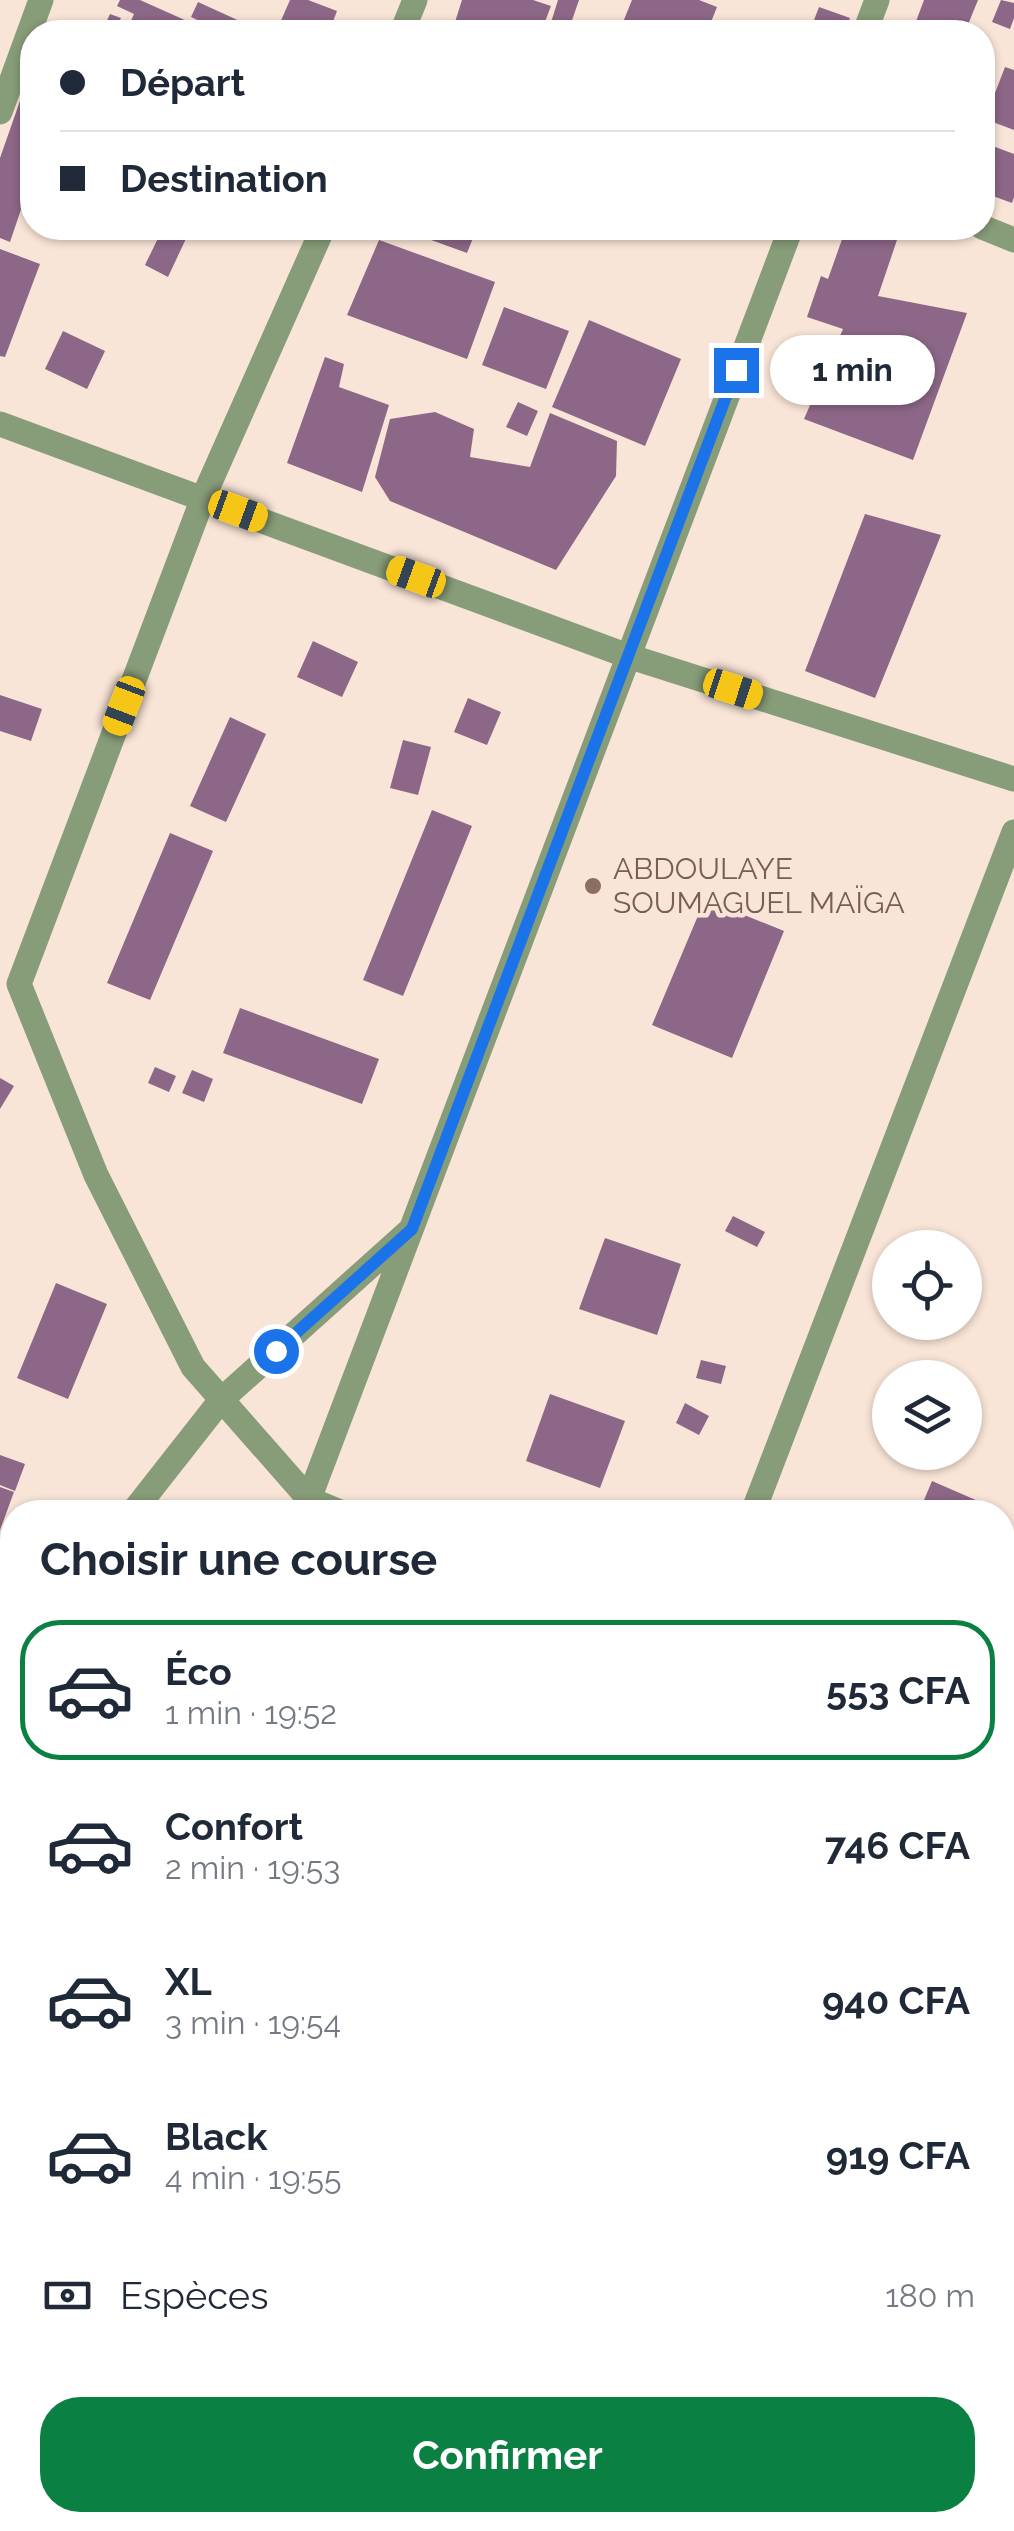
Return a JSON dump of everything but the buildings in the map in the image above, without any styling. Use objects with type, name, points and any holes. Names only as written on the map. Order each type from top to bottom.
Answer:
[{"type":"street","points":[[0,112],[18,55]]},
{"type":"street","points":[[302,1500],[193,1367],[96,1175],[9,980],[203,498],[318,240]]},
{"type":"street","points":[[309,1500],[786,240]]},
{"type":"street","points":[[0,424],[628,656],[1014,779]]},
{"type":"street","points":[[758,1500],[1014,832]]},
{"type":"street","points":[[143,1500],[222,1400],[412,1229]]},
{"type":"place","name":"ABDOULAYE SOUMAGUEL MAÏGA","points":[[593,886]]},
{"type":"route","points":[[276,1351],[412,1229],[736,370]]}]
